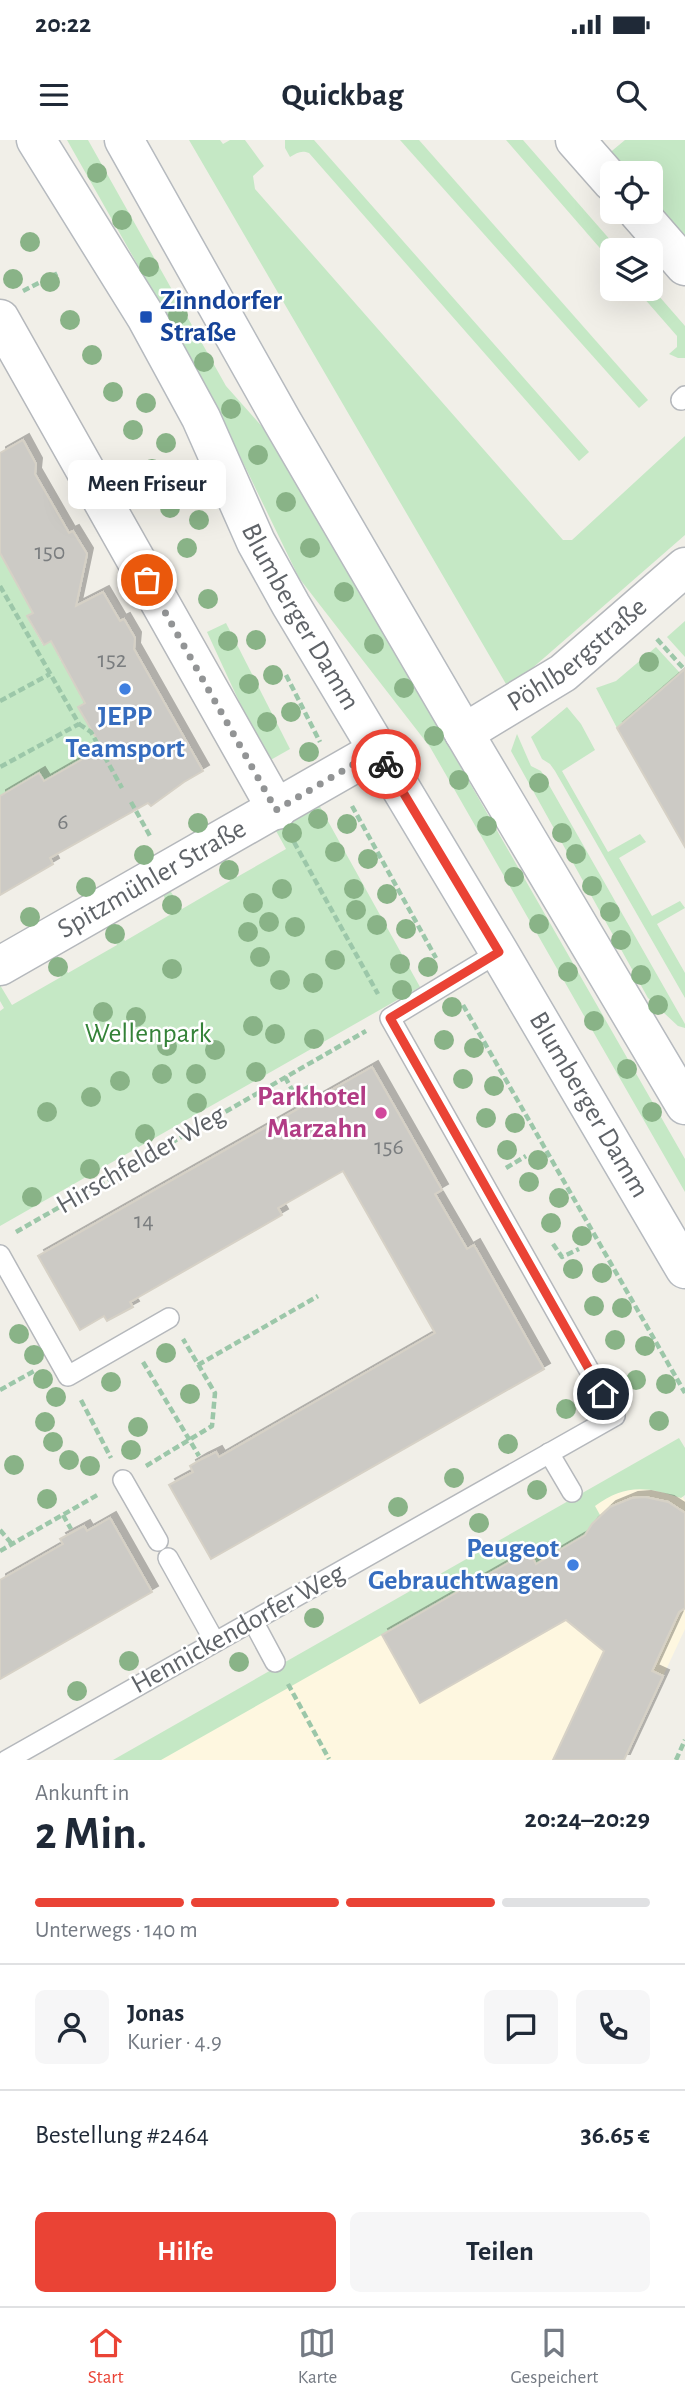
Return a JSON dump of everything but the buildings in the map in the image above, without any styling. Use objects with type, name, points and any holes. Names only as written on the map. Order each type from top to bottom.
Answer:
[{"type":"main road","name":"Blumberger Damm","points":[[36,140],[146,317],[201,418],[256,542],[685,1269]]},
{"type":"main road","points":[[124,140],[464,733],[685,1105]]},
{"type":"main road","points":[[575,140],[600,168]]},
{"type":"main road","points":[[648,224],[685,266]]},
{"type":"main road","points":[[0,319],[276,810]]},
{"type":"main road","name":"Pöhlbergstraße","points":[[464,733],[563,673],[685,567]]},
{"type":"main road","name":"Spitzmühler Straße","points":[[0,966],[378,750]]},
{"type":"lane","points":[[390,1018],[499,952]]},
{"type":"lane","name":"Hennickendorfer Weg","points":[[7,1760],[615,1416],[390,1018]]},
{"type":"lane","points":[[0,1255],[68,1376],[169,1318]]},
{"type":"lane","points":[[550,1453],[572,1492]]},
{"type":"lane","points":[[123,1480],[215,1642]]},
{"type":"lane","points":[[253,1620],[275,1662]]},
{"type":"path","points":[[30,287],[60,272]]},
{"type":"path","points":[[0,586],[79,724],[91,732],[122,788]]},
{"type":"path","points":[[654,636],[684,669]]},
{"type":"path","points":[[0,701],[50,674]]},
{"type":"path","points":[[0,767],[79,724]]},
{"type":"path","points":[[131,803],[151,837]]},
{"type":"path","points":[[351,805],[685,1393]]},
{"type":"path","points":[[276,810],[390,1018]]},
{"type":"path","name":"Hirschfelder Weg","points":[[12,1234],[390,1018]]},
{"type":"path","points":[[285,1077],[295,1095],[313,1085]]},
{"type":"path","points":[[503,1170],[526,1156]]},
{"type":"path","points":[[198,1365],[318,1296]]},
{"type":"path","points":[[0,1551],[212,1426],[215,1393],[169,1318]]},
{"type":"path","points":[[131,1340],[199,1456]]},
{"type":"path","points":[[0,1390],[58,1357]]},
{"type":"path","points":[[68,1376],[123,1480]]},
{"type":"path","points":[[62,1515],[71,1529]]},
{"type":"path","points":[[0,1530],[12,1544]]},
{"type":"path","points":[[275,1662],[329,1759]]},
{"type":"path","points":[[676,1760],[685,1740]]},
{"type":"shaded area","name":"Peugeot Gebrauchtwagen","points":[[657,1454],[685,1501],[685,1629],[624,1760],[119,1760]]},
{"type":"green space","points":[[67,140],[88,140],[226,386],[273,439],[685,1159],[685,1192],[430,747],[299,578],[205,384]]},
{"type":"green space","points":[[189,140],[220,140],[223,144],[230,140],[245,140],[264,166],[253,176],[255,189],[563,540],[572,540],[685,436],[685,535],[529,671],[506,684]]},
{"type":"green space","points":[[285,140],[314,140],[589,452],[579,461],[309,153],[301,152],[290,157],[285,148]]},
{"type":"green space","points":[[400,140],[419,140],[648,400],[639,408]]},
{"type":"green space","points":[[506,140],[523,140],[609,238],[600,238],[600,248]]},
{"type":"green space","points":[[625,140],[685,140],[685,244],[663,219],[663,161],[612,161],[607,155]]},
{"type":"green space","points":[[646,301],[663,301],[685,326],[685,358],[669,354],[677,347],[677,336]]},
{"type":"green space","points":[[0,553],[34,613],[27,617],[43,645],[51,641],[61,661],[64,660],[112,750],[44,781],[39,774],[0,806]]},
{"type":"green space","points":[[685,621],[685,657],[667,637]]},
{"type":"green space","points":[[226,623],[290,749],[267,762],[207,632]]},
{"type":"green space","points":[[656,647],[680,673],[617,728],[596,688],[616,681]]},
{"type":"green space","points":[[567,707],[581,724],[595,750],[562,771],[608,852],[640,834],[646,842],[619,858],[652,916],[680,901],[685,908],[657,924],[685,973],[685,998],[555,771],[542,759],[531,737]]},
{"type":"green space","points":[[517,734],[531,766],[541,771],[685,1028],[678,1026],[648,998],[511,751]]},
{"type":"green space","name":"Wellenpark","points":[[319,805],[420,987],[0,1226],[0,1011],[4,1008],[0,1001],[0,985],[12,1005],[61,977],[50,957],[56,954],[68,973],[117,945],[106,925],[113,921],[125,941],[173,913],[162,893],[169,889],[182,909],[230,881],[219,861],[225,858],[237,877],[286,849],[275,829]]},
{"type":"green space","points":[[679,1438],[685,1448],[685,1495],[681,1498],[646,1489],[616,1494],[595,1506],[600,1515],[585,1535],[536,1564],[528,1552],[161,1760],[113,1760]]},
{"type":"way so far","points":[[147,580],[276,810],[378,750],[386,764]]},
{"type":"place","name":"Zinndorfer Straße","points":[[146,317]]},
{"type":"place","name":"Meen Friseur","points":[[147,580]]},
{"type":"place","name":"JEPP Teamsport","points":[[125,689]]},
{"type":"place","name":"Parkhotel Marzahn","points":[[381,1113]]},
{"type":"place","name":"Peugeot Gebrauchtwagen","points":[[573,1565]]},
{"type":"route","points":[[386,764],[499,952],[390,1018],[603,1394]]}]
